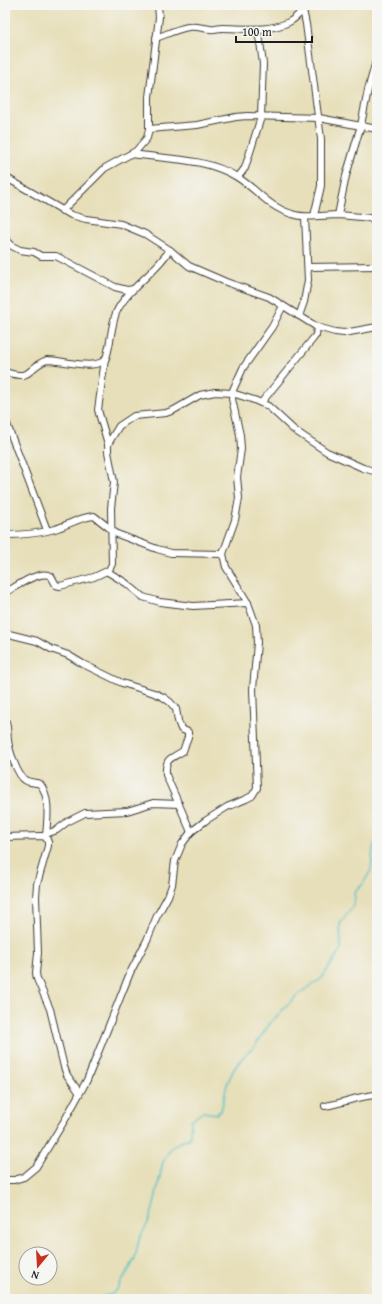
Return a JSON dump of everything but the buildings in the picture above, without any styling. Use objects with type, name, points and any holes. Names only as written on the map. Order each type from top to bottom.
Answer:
[{"type":"street","points":[[62,211],[106,168],[131,154],[144,143],[147,138],[149,129],[148,97],[156,38],[158,5]]},
{"type":"street","points":[[156,38],[188,27],[200,26],[211,29],[257,29],[272,26],[290,22],[299,15],[304,6]]},
{"type":"street","points":[[304,6],[319,118],[322,173],[318,205],[314,216]]},
{"type":"street","points":[[238,177],[247,164],[261,117],[263,64],[257,29]]},
{"type":"street","points":[[338,216],[346,176],[376,61]]},
{"type":"street","points":[[149,129],[197,125],[236,117],[319,118],[377,129]]},
{"type":"street","points":[[131,154],[205,164],[220,168],[238,177],[269,203],[294,215],[305,217],[338,216],[377,219]]},
{"type":"street","points":[[5,177],[62,211],[86,219],[121,224],[145,234],[170,250],[196,271],[269,297],[317,327],[344,333],[377,327]]},
{"type":"street","points":[[299,316],[307,291],[308,267],[305,244],[305,217]]},
{"type":"street","points":[[5,238],[12,246],[20,250],[34,252],[41,256],[56,256],[115,287],[127,290],[134,289]]},
{"type":"street","points":[[5,593],[23,582],[46,574],[51,576],[56,585],[60,586],[94,577],[108,572],[111,568],[111,508],[114,482],[107,448],[108,444],[98,410],[105,359],[116,313],[134,289],[158,265],[170,250]]},
{"type":"street","points":[[308,267],[377,266]]},
{"type":"street","points":[[5,1180],[14,1180],[24,1177],[36,1167],[66,1118],[90,1074],[130,973],[168,896],[172,885],[174,866],[178,852],[191,832],[219,812],[252,796],[257,788],[252,689],[257,635],[256,625],[248,604],[226,567],[223,554],[235,520],[239,498],[237,477],[241,449],[240,435],[233,409],[232,393],[243,368],[272,327],[283,306]]},
{"type":"street","points":[[262,403],[316,335],[317,327]]},
{"type":"street","points":[[5,372],[23,376],[47,360],[96,364],[103,362],[105,359]]},
{"type":"street","points":[[108,444],[119,426],[134,416],[174,410],[200,395],[216,392],[232,393],[262,403],[275,412],[294,430],[327,452],[363,468],[377,472]]},
{"type":"street","points":[[5,419],[47,530]]},
{"type":"street","points":[[5,434],[13,441]]},
{"type":"street","points":[[5,535],[35,533],[92,516],[97,518],[118,534],[157,549],[171,553],[223,554]]},
{"type":"street","points":[[108,572],[126,583],[143,597],[160,602],[193,606],[248,604]]},
{"type":"street","points":[[5,633],[37,641],[48,648],[68,654],[83,664],[122,683],[154,693],[173,705],[178,711],[178,721],[181,729],[188,732],[188,737],[183,752],[170,758],[166,768],[168,780],[191,832]]},
{"type":"street","points":[[5,719],[8,728],[8,742],[16,769],[24,780],[40,784],[44,788],[47,811],[46,836],[48,846],[37,884],[38,953],[36,973],[37,980],[50,1009],[64,1067],[67,1075],[79,1092]]},
{"type":"street","points":[[5,837],[46,836],[67,822],[85,813],[127,811],[153,803],[179,804]]},
{"type":"street","points":[[325,1106],[335,1105],[357,1097],[377,1095]]},
{"type":"waterway","points":[[94,1299],[112,1294],[118,1288],[135,1259],[139,1239],[148,1223],[153,1209],[163,1162],[171,1148],[190,1138],[191,1120],[203,1112],[216,1114],[221,1111],[227,1084],[234,1069],[243,1057],[254,1047],[271,1022],[297,995],[322,978],[341,949],[340,924],[352,907],[355,899],[354,893],[363,884],[371,870],[373,849],[377,837]]}]
